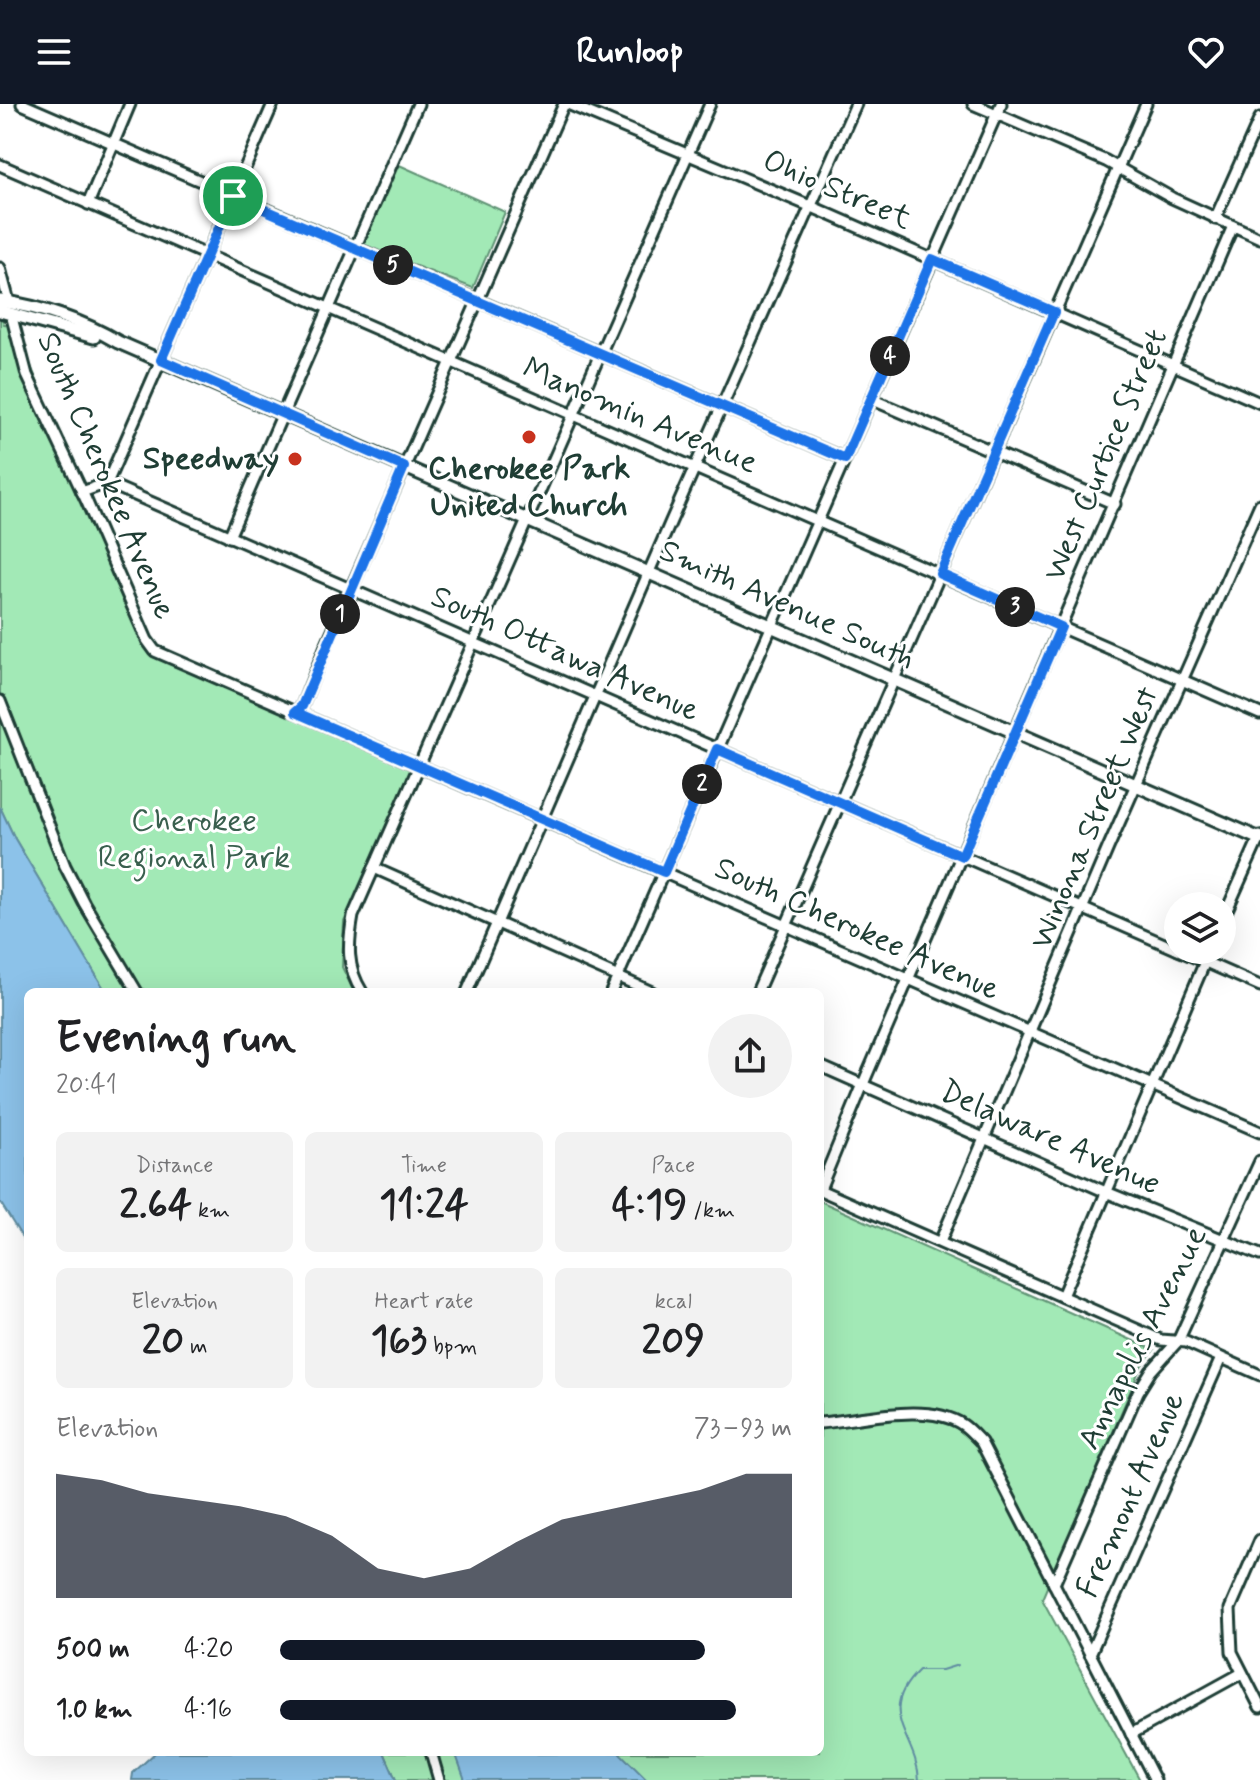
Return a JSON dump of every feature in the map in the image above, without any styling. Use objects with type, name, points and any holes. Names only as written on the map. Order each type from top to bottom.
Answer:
[{"type":"main road","name":"Smith Avenue South","points":[[5,307],[57,315],[103,333],[283,415],[1260,837]]},
{"type":"street","points":[[22,104],[845,459]]},
{"type":"street","points":[[88,204],[130,104]]},
{"type":"street","points":[[82,492],[107,483],[273,104]]},
{"type":"street","points":[[229,537],[418,104]]},
{"type":"street","points":[[295,712],[302,706],[404,467],[566,104]]},
{"type":"street","name":"Ohio Street","points":[[566,104],[810,206],[1260,403]]},
{"type":"street","points":[[360,988],[349,963],[348,942],[353,916],[710,104]]},
{"type":"street","points":[[469,988],[856,104]]},
{"type":"street","points":[[973,104],[1106,161],[1215,219],[1260,238]]},
{"type":"street","points":[[613,988],[1001,104]]},
{"type":"street","points":[[759,988],[1146,104]]},
{"type":"street","points":[[1215,219],[1260,118]]},
{"type":"street","name":"Manomin Avenue","points":[[0,165],[1260,714]]},
{"type":"street","name":"West Curtice Street","points":[[824,1180],[1233,226]]},
{"type":"street","name":"South Cherokee Avenue","points":[[0,268],[5,307],[27,375],[150,646],[419,767],[1260,1132]]},
{"type":"street","points":[[871,399],[1115,504]]},
{"type":"street","name":"South Ottawa Avenue","points":[[107,483],[1164,944]]},
{"type":"street","name":"Winona Street West","points":[[940,1242],[1260,504]]},
{"type":"street","points":[[0,701],[65,866],[135,988]]},
{"type":"street","points":[[1235,892],[1260,837]]},
{"type":"street","points":[[374,868],[643,988]]},
{"type":"street","points":[[1062,1296],[1204,964]]},
{"type":"street","name":"South Ottawa Avenue","points":[[1210,964],[1260,986]]},
{"type":"street","name":"Delaware Avenue","points":[[824,1068],[1106,1192],[1260,1255]]},
{"type":"street","name":"Annapolis Avenue","points":[[1054,1584],[1138,1392],[1151,1371],[1178,1341],[1260,1161]]},
{"type":"street","points":[[824,1192],[1161,1340],[1186,1342],[1260,1375]]},
{"type":"street","name":"Fremont Avenue","points":[[1090,1654],[1221,1358]]},
{"type":"street","points":[[824,1423],[938,1414],[962,1424],[981,1442],[1155,1780]]},
{"type":"street","points":[[1260,1540],[1230,1609],[1232,1652],[1260,1707]]},
{"type":"street","points":[[1131,1734],[1242,1673]]},
{"type":"street","points":[[432,1756],[439,1780]]},
{"type":"green space","points":[[397,164],[505,212],[473,288],[366,247],[364,241]]},
{"type":"green space","name":"Cherokee Regional Park","points":[[0,312],[4,324],[14,325],[150,655],[412,768],[344,922],[342,967],[352,988],[104,988],[15,839],[0,807]]},
{"type":"green space","points":[[824,1203],[1154,1350],[1141,1366],[1042,1599],[1140,1780],[396,1780],[386,1756],[824,1756]]},
{"type":"water","points":[[0,807],[15,839],[104,988],[24,988],[24,1241],[0,1202]]},
{"type":"water","points":[[152,1756],[386,1756],[396,1780],[132,1780],[133,1773]]},
{"type":"water","points":[[456,1756],[623,1756],[647,1780],[465,1780]]},
{"type":"waterway","points":[[919,1780],[917,1764],[901,1725],[900,1700],[906,1686],[919,1670],[942,1670],[958,1665]]},
{"type":"place","name":"Cherokee Park United Church","points":[[529,437]]},
{"type":"place","name":"Speedway","points":[[295,459]]},
{"type":"route","points":[[233,196],[845,459],[932,259],[1054,312],[940,574],[1061,627],[962,856],[717,749],[664,872],[295,712],[302,706],[404,467],[161,360],[233,196]]}]
